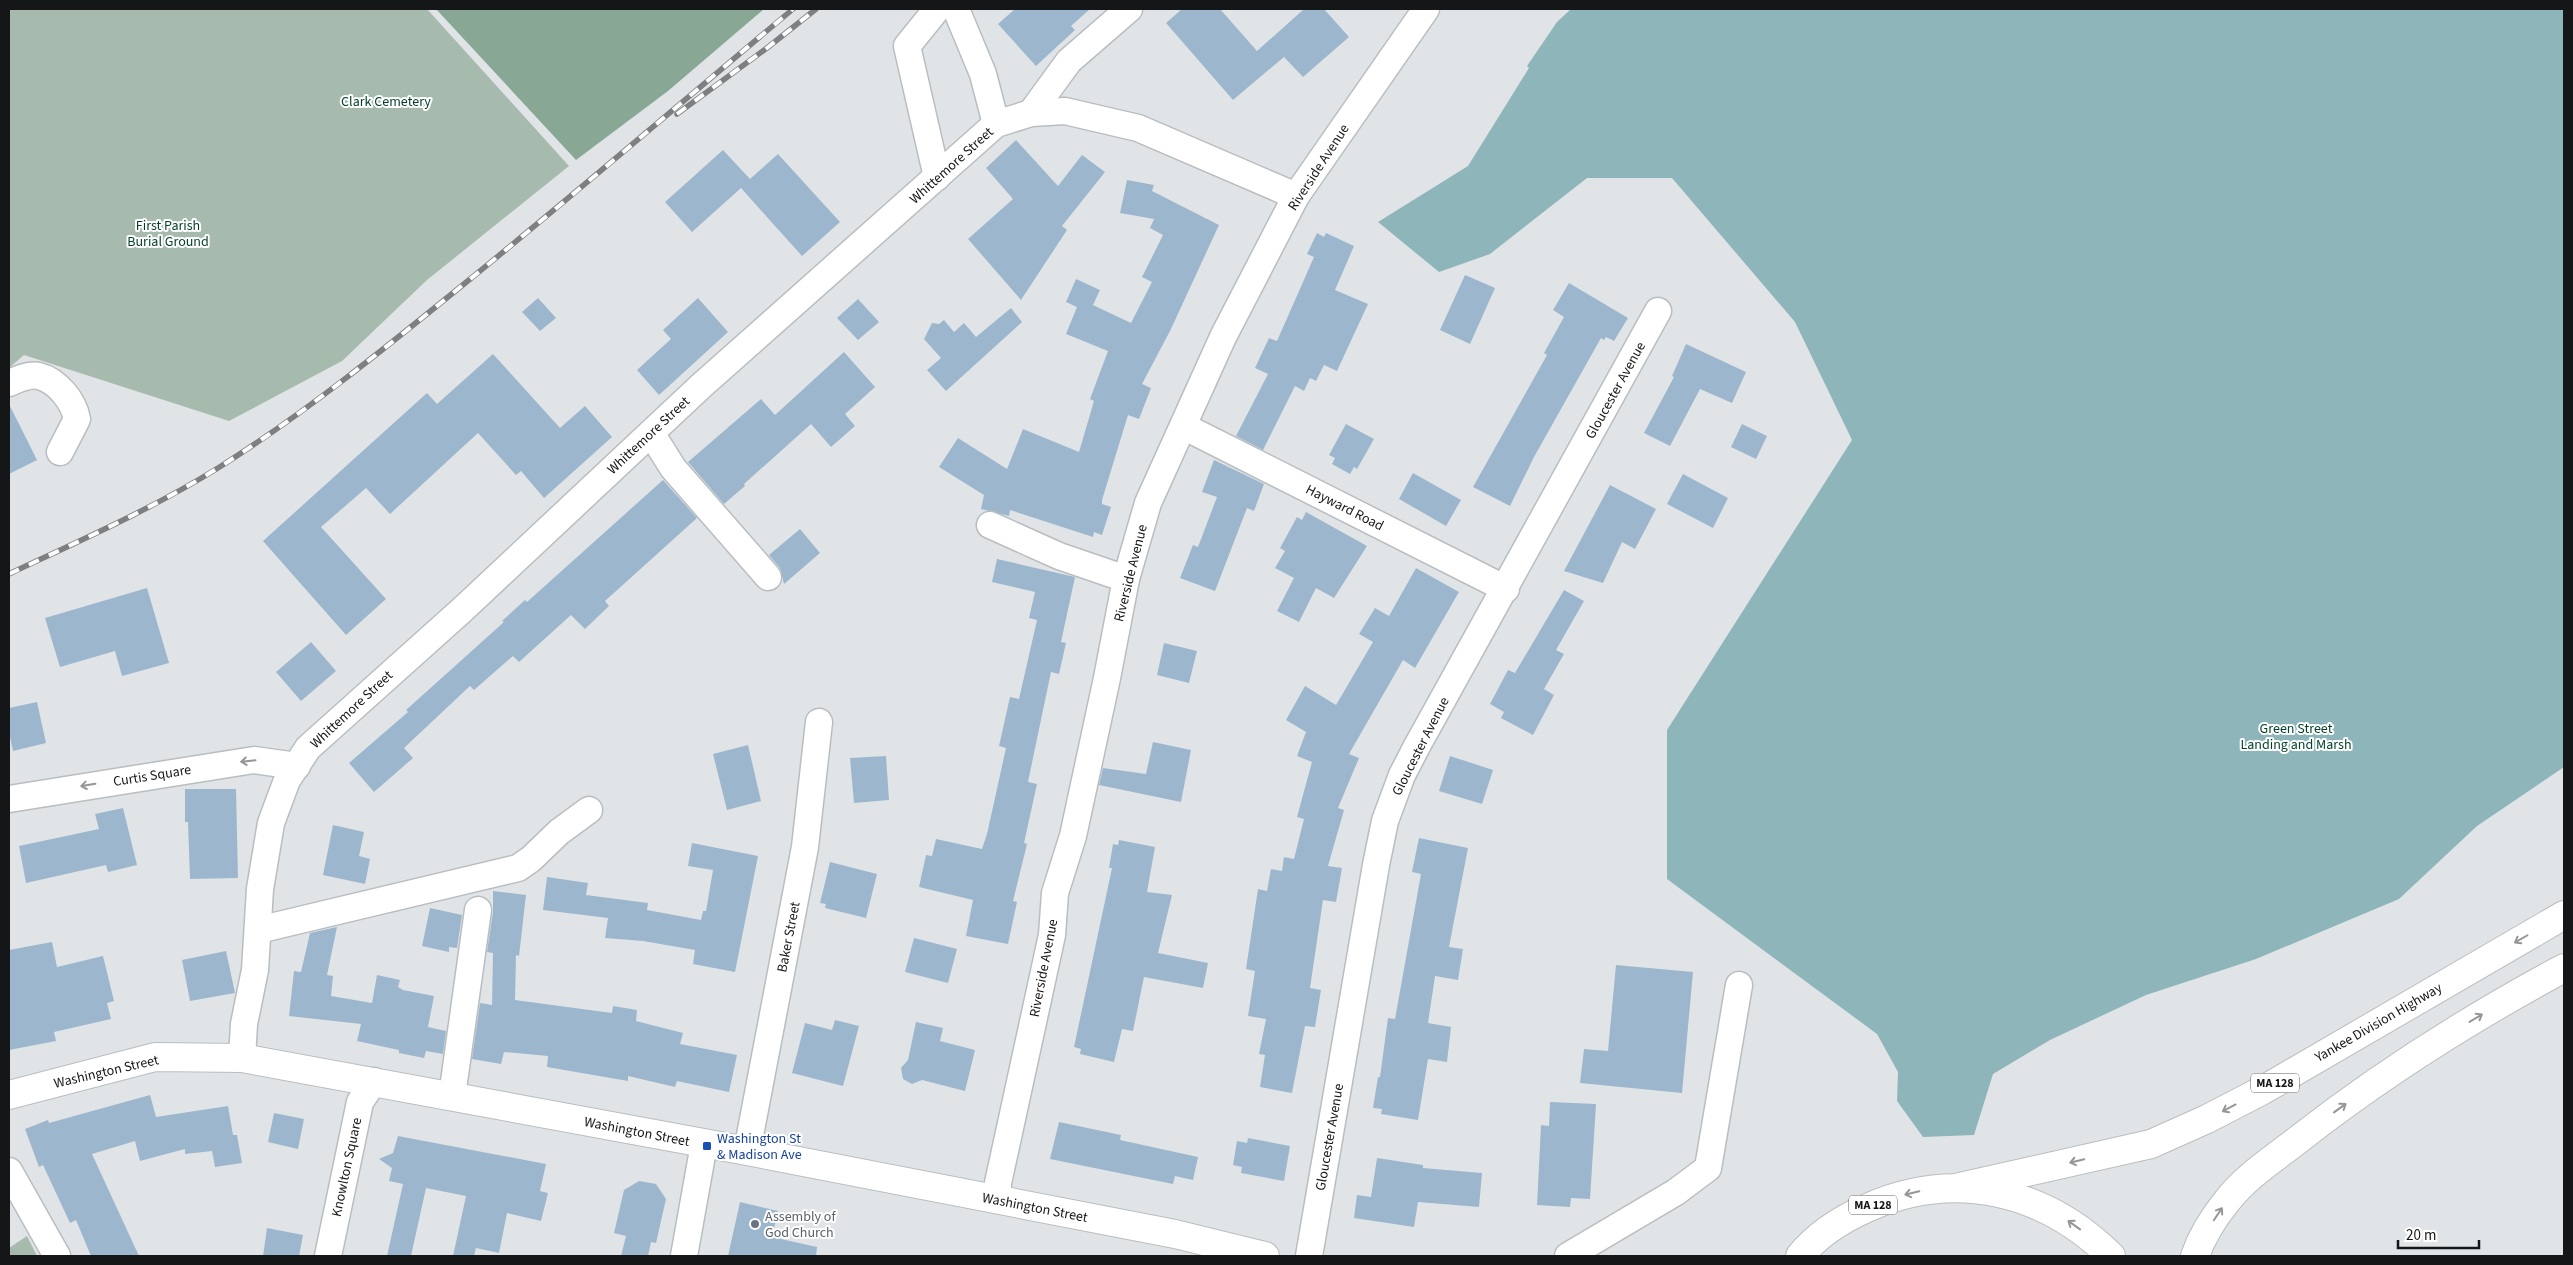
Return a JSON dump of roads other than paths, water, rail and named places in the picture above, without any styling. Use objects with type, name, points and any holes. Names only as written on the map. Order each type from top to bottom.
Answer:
[{"type":"main road","name":"Yankee Division Highway","points":[[1960,1188],[2151,1144],[2207,1120],[2263,1090],[2564,916]]},
{"type":"main road","points":[[2194,1256],[2209,1227],[2228,1200],[2293,1143],[2379,1080],[2433,1044],[2564,968]]},
{"type":"main road","name":"Washington Street","points":[[9,1094],[155,1057],[242,1058],[747,1151],[1175,1234],[1265,1256]]},
{"type":"main road","name":"MA 128","points":[[1800,1253],[1838,1223],[1879,1202],[1918,1192],[1960,1188]]},
{"type":"main road","points":[[1960,1188],[1996,1192],[2030,1202],[2068,1220],[2095,1240],[2111,1256]]},
{"type":"street","points":[[937,9],[907,46],[937,177]]},
{"type":"street","points":[[956,9],[983,74],[996,124]]},
{"type":"street","points":[[1031,113],[1069,61],[1129,9]]},
{"type":"street","name":"Riverside Avenue","points":[[998,1200],[998,1183],[1052,934],[1056,893],[1077,817],[1126,579],[1148,503],[1224,337],[1296,196],[1426,9]]},
{"type":"street","name":"Whittemore Street","points":[[242,1058],[244,1024],[255,970],[260,888],[272,823],[287,780],[308,748],[462,610],[650,432],[996,124],[1031,113],[1065,111],[1138,128],[1296,196]]},
{"type":"street","name":"Gloucester Avenue","points":[[1309,1256],[1385,821],[1402,775],[1658,311]]},
{"type":"street","points":[[9,384],[28,376],[39,376],[52,383],[71,400],[77,420],[74,430],[60,452]]},
{"type":"street","name":"Hayward Road","points":[[1183,426],[1506,589]]},
{"type":"street","points":[[650,432],[673,468],[768,577]]},
{"type":"street","points":[[990,525],[1059,556],[1126,579]]},
{"type":"street","name":"Baker Street","points":[[747,1151],[805,847],[819,722]]},
{"type":"street","name":"Curtis Square","points":[[9,799],[254,760],[297,766]]},
{"type":"street","points":[[258,930],[518,868],[531,860],[559,832],[589,810]]},
{"type":"street","points":[[452,1096],[478,910]]},
{"type":"street","points":[[1568,1256],[1676,1192],[1708,1168],[1740,985]]},
{"type":"street","name":"Knowlton Square","points":[[328,1256],[360,1102],[374,1081]]},
{"type":"street","points":[[684,1256],[704,1144]]},
{"type":"street","points":[[9,1171],[50,1255]]},
{"type":"water","points":[[1571,9],[2564,9],[2564,767],[2477,826],[2399,899],[2256,959],[2146,995],[2050,1040],[1993,1074],[1974,1135],[1923,1137],[1897,1101],[1898,1072],[1877,1034],[1667,879],[1667,730],[1852,440],[1795,322],[1672,178],[1587,178],[1490,254],[1439,272],[1378,222],[1468,166],[1529,68],[1527,66],[1557,22]]},
{"type":"railway","points":[[9,574],[115,524],[193,483],[250,447],[313,403],[374,357],[464,284],[793,9]]},
{"type":"railway","points":[[677,114],[767,48],[816,9]]},
{"type":"place","name":"Washington St & Madison Ave","points":[[707,1146]]},
{"type":"place","name":"Assembly of God Church","points":[[755,1224]]},
{"type":"park label","name":"Clark Cemetery","points":[[386,101]]},
{"type":"park label","name":"First Parish Burial Ground","points":[[168,234]]},
{"type":"park label","name":"Green Street Landing and Marsh","points":[[2296,736]]}]
